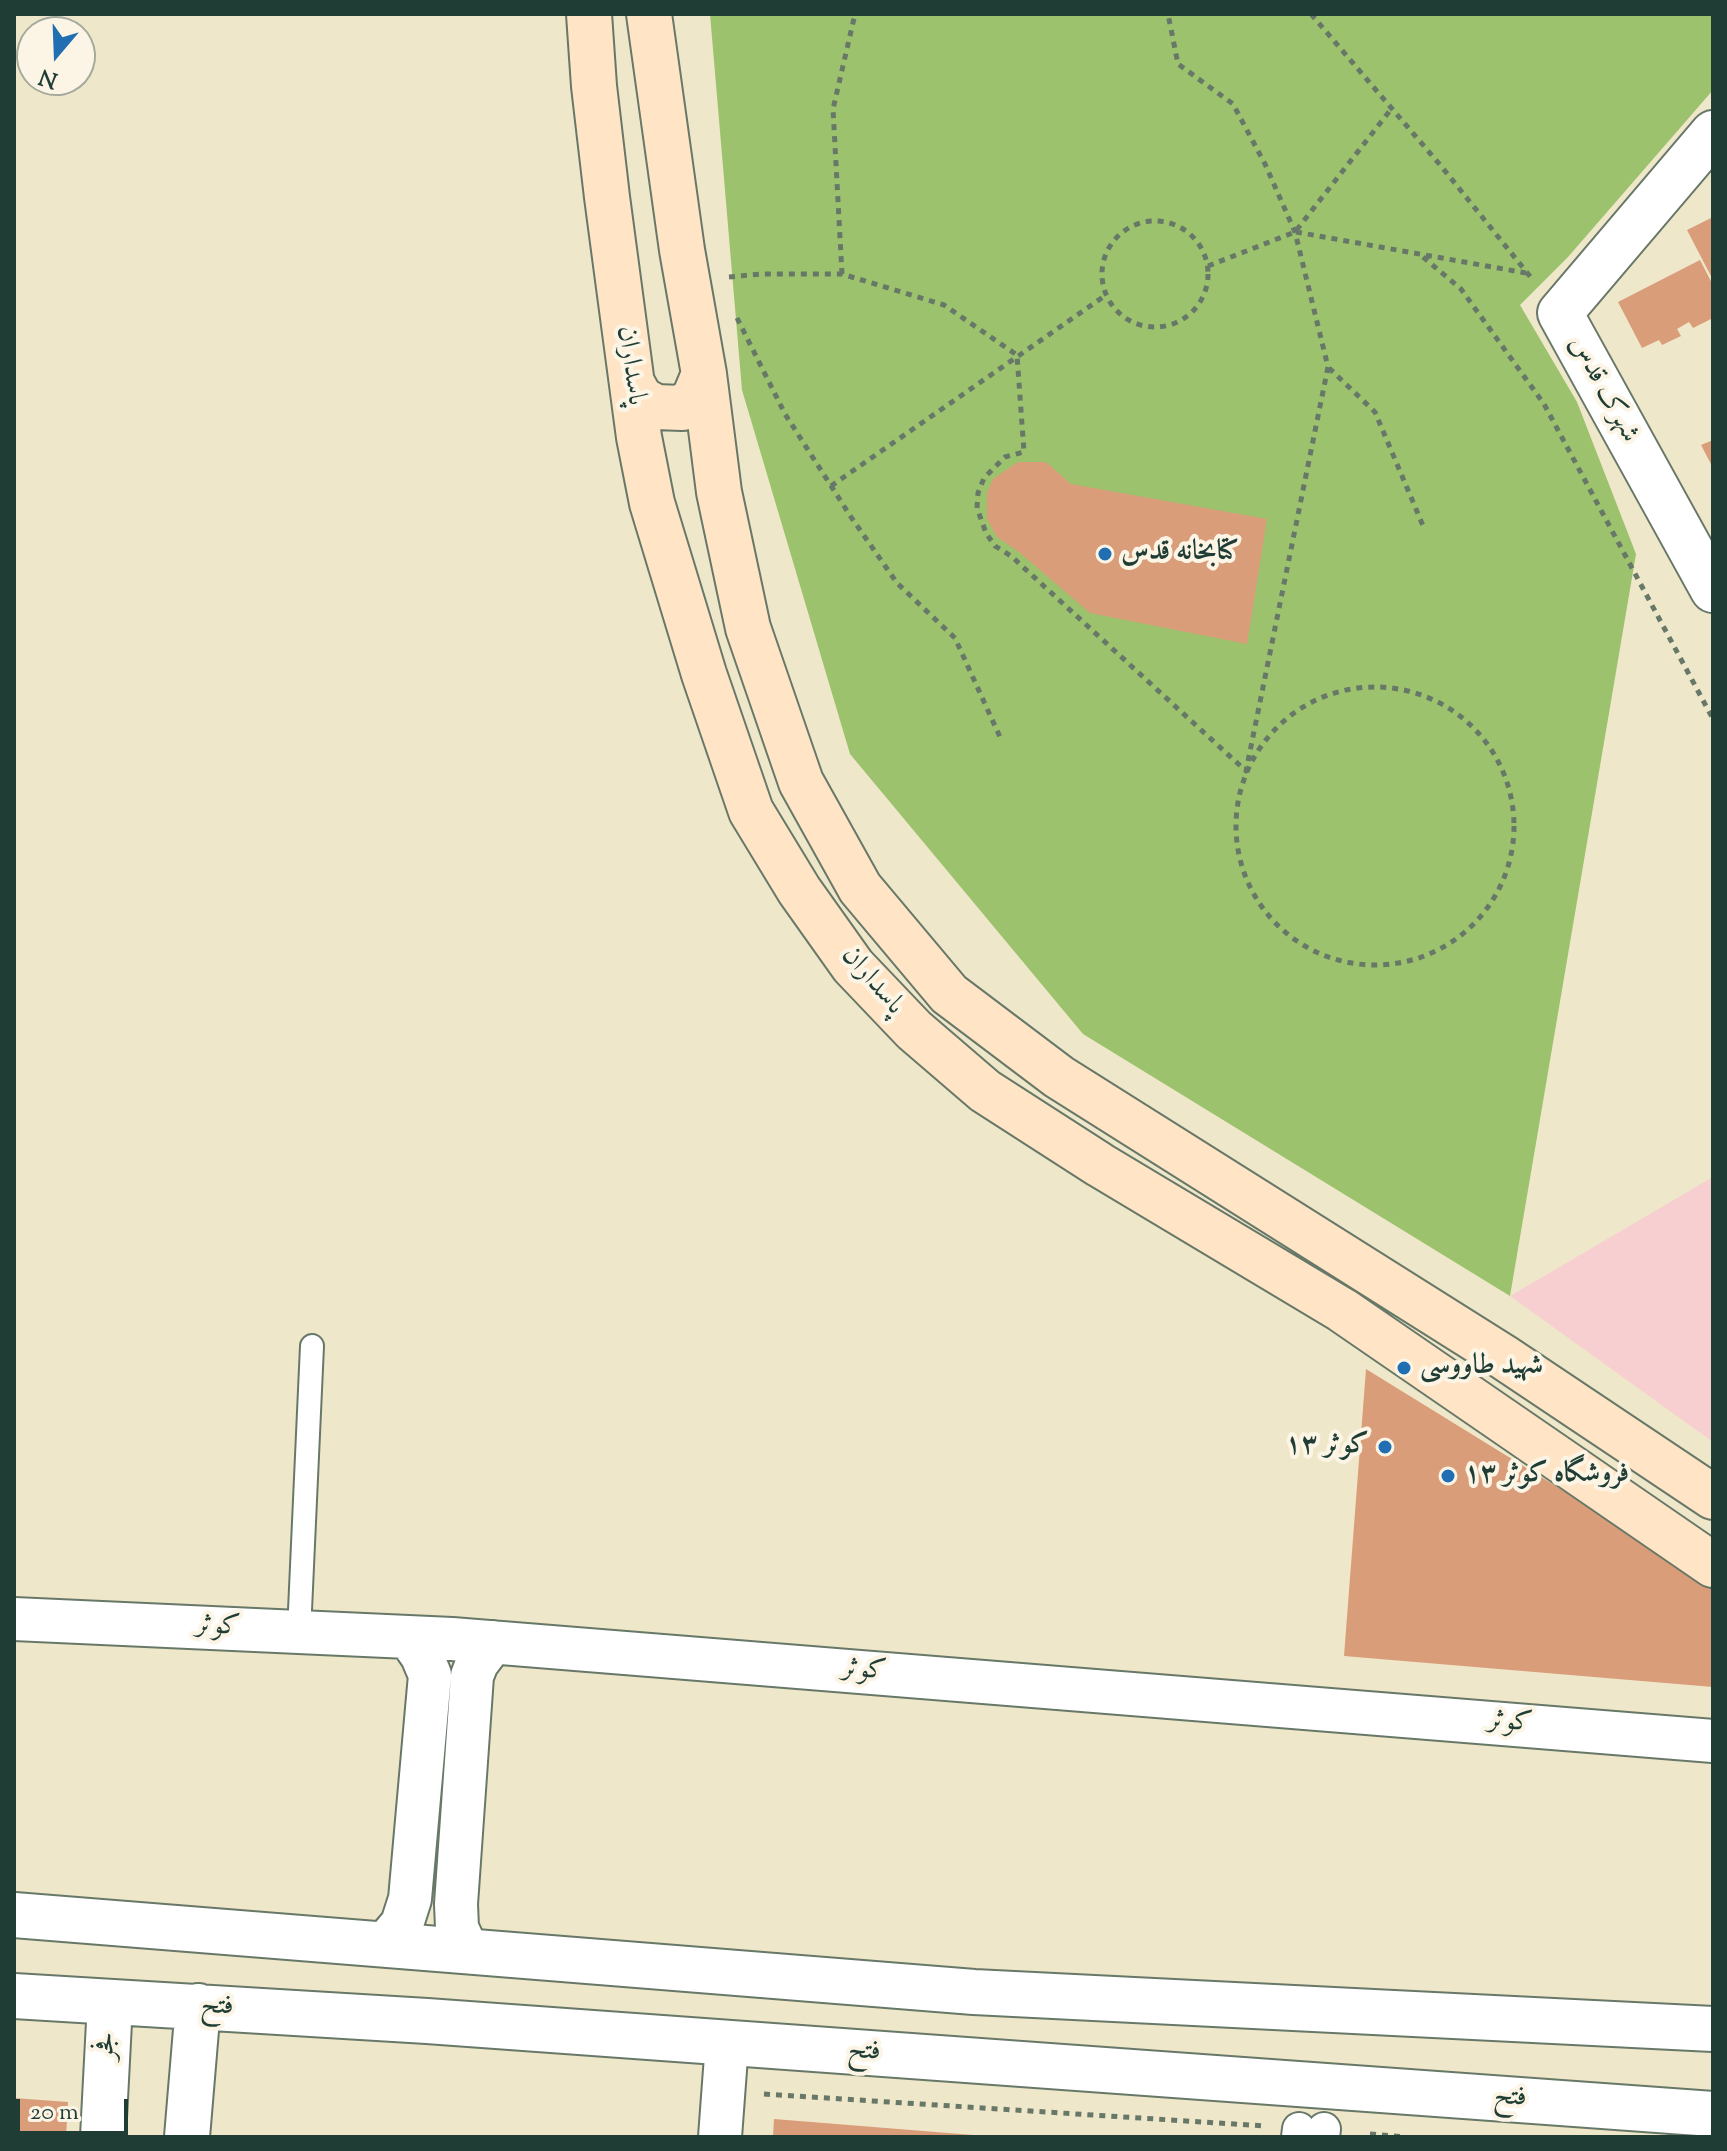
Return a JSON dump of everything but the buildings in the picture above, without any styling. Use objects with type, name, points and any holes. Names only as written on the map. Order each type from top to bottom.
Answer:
[{"type":"main road","name":"پاسداران","points":[[589,14],[594,86],[632,383],[652,503],[704,674],[751,811],[799,890],[853,966],[914,1030],[985,1091],[1100,1165],[1342,1310],[1713,1565]]},
{"type":"main road","name":"پاسداران","points":[[649,14],[719,492],[748,628],[801,782],[860,888],[949,994],[1059,1077],[1502,1356],[1713,1497]]},
{"type":"main road","points":[[632,383],[641,399],[656,407],[682,408],[694,398],[704,374]]},
{"type":"main road","points":[[652,503],[660,488],[670,481],[698,481],[719,492]]},
{"type":"street","name":"شهرک قدس","points":[[1713,133],[1560,313],[1713,590]]},
{"type":"street","name":"کوثر","points":[[14,1619],[493,1642],[1713,1741]]},
{"type":"street","points":[[385,1944],[402,1924],[410,1899],[430,1675],[409,1637]]},
{"type":"street","points":[[467,1950],[457,1928],[456,1904],[472,1676],[477,1663],[493,1642]]},
{"type":"street","points":[[14,1915],[974,1992],[1713,2029]]},
{"type":"street","name":"فتح","points":[[14,1996],[198,2006],[1713,2114]]},
{"type":"street","name":"فجر","points":[[103,2137],[110,2003]]},
{"type":"street","points":[[187,2137],[198,2006]]},
{"type":"street","points":[[720,2137],[727,2043]]},
{"type":"lane","points":[[299,1632],[312,1346]]},
{"type":"path","points":[[842,274],[833,109],[855,14]]},
{"type":"path","points":[[1168,14],[1178,64],[1233,104],[1265,164],[1295,232],[1328,367],[1235,816],[1239,861],[1258,903],[1288,936],[1329,958],[1374,966],[1419,960],[1459,939],[1491,906],[1511,865],[1516,819],[1505,773],[1480,734],[1444,704],[1399,689],[1353,688],[1309,703],[1271,732],[1246,771]]},
{"type":"path","points":[[1311,14],[1560,313]]},
{"type":"path","points":[[1208,266],[1295,232],[1392,108]]},
{"type":"path","points":[[1160,221],[1177,225],[1193,235],[1203,250],[1208,266],[1208,283],[1202,299],[1192,312],[1178,322],[1162,326],[1145,326],[1129,320],[1115,309],[1106,295],[1102,277],[1104,259],[1112,242],[1125,230],[1141,222],[1160,221]]},
{"type":"path","points":[[1295,232],[1527,273]]},
{"type":"path","points":[[1423,257],[1461,289],[1544,404],[1713,719]]},
{"type":"path","points":[[688,281],[761,274],[842,274],[944,305],[1017,355]]},
{"type":"path","points":[[831,486],[1106,295]]},
{"type":"path","points":[[731,305],[785,414],[831,486],[897,583],[955,638],[1000,737]]},
{"type":"path","points":[[1017,355],[1024,452],[1005,457],[984,478],[978,493],[977,508],[986,533],[995,546],[1011,556],[1246,771]]},
{"type":"path","points":[[1328,367],[1375,412],[1424,528]]},
{"type":"path","points":[[723,2091],[1405,2137]]},
{"type":"shaded area","points":[[1713,1177],[1713,1442],[1510,1296]]},
{"type":"green space","points":[[710,14],[1713,14],[1713,90],[1568,257],[1520,305],[1577,402],[1636,554],[1510,1296],[1083,1034],[850,754],[742,390]]},
{"type":"place","name":"کتابخانه قدس","points":[[1105,554]]},
{"type":"place","name":"شهید طاووسی","points":[[1404,1368]]},
{"type":"place","name":"کوثر ۱۳","points":[[1385,1447]]},
{"type":"place","name":"فروشگاه کوثر ۱۳","points":[[1448,1476]]}]
